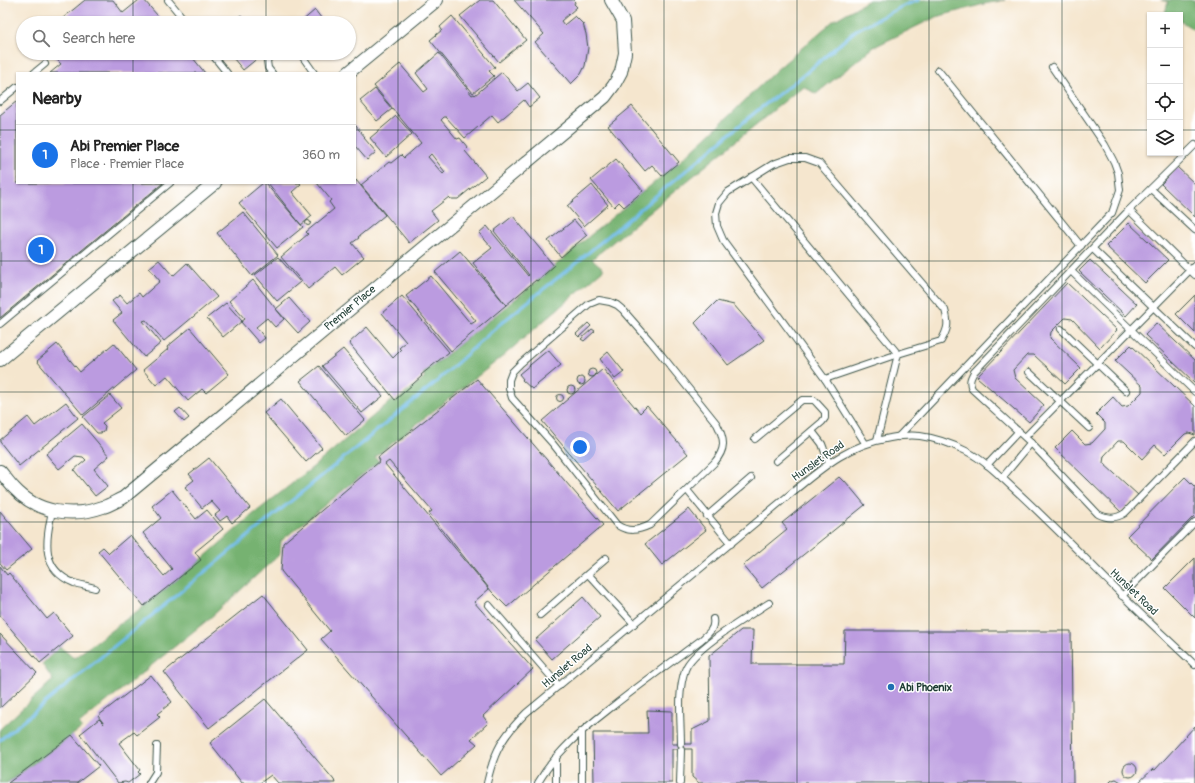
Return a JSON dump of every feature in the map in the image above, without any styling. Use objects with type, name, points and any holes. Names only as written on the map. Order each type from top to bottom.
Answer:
[{"type":"street","points":[[349,72],[437,0]]},
{"type":"street","name":"Premier Place","points":[[0,471],[15,489],[33,503],[52,511],[78,513],[104,507],[123,498],[605,96],[614,86],[621,72],[624,53],[623,21],[611,0]]},
{"type":"street","points":[[0,360],[214,184]]},
{"type":"lane","points":[[168,0],[181,16]]},
{"type":"lane","points":[[217,60],[226,72]]},
{"type":"lane","points":[[268,60],[268,68],[271,72]]},
{"type":"lane","points":[[305,60],[313,72]]},
{"type":"lane","points":[[35,72],[45,64]]},
{"type":"lane","points":[[898,437],[1112,213],[1120,190],[1118,173],[1114,162],[1052,67]]},
{"type":"lane","points":[[938,70],[1081,246]]},
{"type":"lane","points":[[0,101],[16,88]]},
{"type":"lane","points":[[1195,145],[1129,210],[974,372],[970,379],[972,389],[1031,442],[1098,514],[1105,518],[1119,517],[1130,509],[1195,441]]},
{"type":"lane","points":[[825,379],[940,340],[947,331],[948,321],[946,310],[819,163],[805,158],[790,158],[773,164],[728,192],[719,203],[716,213],[717,226],[723,240],[825,379],[865,443]]},
{"type":"lane","points":[[752,177],[898,354]]},
{"type":"lane","points":[[0,324],[169,184]]},
{"type":"lane","points":[[1151,188],[1195,230]]},
{"type":"lane","points":[[1129,210],[1195,275]]},
{"type":"lane","points":[[1093,249],[1195,347]]},
{"type":"lane","points":[[1025,437],[1195,265]]},
{"type":"lane","points":[[1071,271],[1195,392]]},
{"type":"lane","points":[[599,300],[617,305],[656,348],[717,424],[722,434],[724,441],[720,456],[687,490],[650,525],[631,531],[624,530],[617,525],[553,444],[512,398],[509,388],[512,372],[529,355],[589,304],[599,300]]},
{"type":"lane","points":[[1061,329],[1126,391]]},
{"type":"lane","points":[[877,440],[898,354]]},
{"type":"lane","points":[[1029,372],[1089,428]]},
{"type":"lane","points":[[755,439],[802,400],[814,400],[825,412],[825,418],[776,461]]},
{"type":"lane","points":[[812,431],[822,444],[829,463]]},
{"type":"lane","points":[[987,465],[1019,431]]},
{"type":"lane","name":"Hunslet Road","points":[[487,783],[499,744],[521,718],[829,463],[846,452],[865,443],[877,440],[919,436],[942,441],[967,451],[987,465],[1059,532],[1122,596],[1195,666]]},
{"type":"lane","points":[[1002,478],[1031,442]]},
{"type":"lane","points":[[707,516],[751,478]]},
{"type":"lane","points":[[687,490],[731,544]]},
{"type":"lane","points":[[52,511],[48,540],[48,556],[51,566],[59,574],[74,582],[95,588]]},
{"type":"lane","points":[[1122,596],[1195,522]]},
{"type":"lane","points":[[540,614],[606,558]]},
{"type":"lane","points":[[588,574],[634,624]]},
{"type":"lane","points":[[680,783],[680,694],[682,679],[689,662],[728,629],[769,603]]},
{"type":"lane","points":[[489,605],[559,686]]},
{"type":"lane","points":[[538,783],[556,757],[569,742],[623,698],[701,640],[711,631],[714,624],[713,619]]},
{"type":"lane","points":[[582,731],[582,783]]},
{"type":"lane","points":[[149,783],[156,772],[157,746]]},
{"type":"lane","points":[[556,757],[556,783]]},
{"type":"green space","points":[[869,0],[1005,0],[936,17],[874,47],[816,94],[803,86],[592,259],[604,269],[502,357],[375,457],[379,461],[281,541],[280,554],[210,618],[79,724],[82,728],[7,783],[0,783],[0,729],[53,680],[42,664],[60,647],[74,658],[144,606],[392,400],[395,402],[425,377],[423,374],[529,288],[679,162],[774,72],[833,21]]},
{"type":"green space","points":[[1162,0],[1195,0],[1195,30],[1183,23],[1183,12],[1165,12],[1168,2]]},
{"type":"building","points":[[85,0],[113,0],[123,13],[139,0],[144,0],[158,16],[66,16]]},
{"type":"building","points":[[480,0],[493,0],[526,40],[499,62],[460,16]]},
{"type":"building","points":[[514,0],[573,0],[575,2],[574,4],[577,7],[561,21],[564,25],[575,16],[583,24],[588,48],[585,66],[581,74],[571,84],[535,42],[544,34]]},
{"type":"building","points":[[315,10],[320,16],[308,16]]},
{"type":"building","points":[[452,16],[495,67],[489,71],[494,76],[473,93],[430,40],[442,30],[440,27]]},
{"type":"building","points":[[439,53],[472,95],[475,95],[502,72],[518,91],[528,83],[540,98],[529,107],[524,100],[498,122],[492,115],[465,138],[446,117],[441,120],[457,139],[460,138],[468,148],[465,151],[486,176],[458,199],[451,199],[449,197],[431,211],[438,220],[409,243],[361,185],[389,162],[391,163],[401,155],[404,158],[421,143],[374,86],[400,64],[424,92],[428,89],[416,73]],"holes":[[[431,154],[445,172],[443,174],[428,157]]]},
{"type":"building","points":[[57,60],[195,60],[204,72],[51,72],[61,64]]},
{"type":"building","points":[[235,60],[255,60],[243,70]]},
{"type":"building","points":[[375,89],[392,109],[377,121],[360,101]]},
{"type":"building","points":[[16,102],[16,184],[162,184],[0,318],[0,115]]},
{"type":"building","points":[[632,106],[679,162],[662,176],[652,165],[645,171],[608,126]]},
{"type":"building","points":[[396,116],[412,134],[386,157],[370,138]]},
{"type":"building","points":[[356,126],[376,152],[367,160],[356,147]]},
{"type":"building","points":[[616,159],[643,191],[624,207],[619,202],[614,207],[591,180]]},
{"type":"building","points":[[1177,167],[1195,184],[1195,217],[1161,184]]},
{"type":"building","points":[[356,180],[385,215],[352,243],[364,257],[342,275],[335,267],[308,289],[281,257],[308,234],[306,232],[334,209],[329,202],[331,200],[318,184],[356,184]]},
{"type":"building","points":[[262,184],[266,184],[303,227],[277,248],[239,203]]},
{"type":"building","points":[[269,184],[301,184],[292,192],[312,216],[301,225]]},
{"type":"building","points":[[592,185],[608,205],[584,226],[567,206]]},
{"type":"building","points":[[243,212],[278,255],[252,276],[217,233]]},
{"type":"building","points":[[513,216],[554,266],[451,351],[406,296],[431,276],[471,324],[476,321],[435,272],[460,251],[506,305],[473,263],[492,248],[479,233],[487,226],[528,276],[529,275],[494,231]]},
{"type":"building","points":[[574,220],[587,235],[561,257],[548,241]]},
{"type":"building","points":[[306,221],[310,221],[310,225],[306,225]]},
{"type":"building","points":[[1129,223],[1168,260],[1145,283],[1106,246]]},
{"type":"building","points":[[278,257],[300,282],[277,301],[255,275]]},
{"type":"building","points":[[159,260],[173,276],[187,263],[217,297],[164,341],[146,320],[143,321],[161,343],[144,357],[113,320],[122,313],[112,301],[120,295],[127,303],[139,293],[142,297],[160,281],[149,268]]},
{"type":"building","points":[[1090,260],[1137,304],[1126,316],[1079,271]]},
{"type":"building","points":[[253,280],[284,319],[275,327],[267,318],[256,327],[265,338],[259,343],[241,322],[245,319],[229,301]]},
{"type":"building","points":[[1067,283],[1117,330],[1100,348],[1072,319],[1065,318],[1051,332],[1050,338],[1081,368],[1065,384],[1034,355],[1027,355],[1013,370],[1015,378],[1044,405],[1029,422],[977,377]]},
{"type":"building","points":[[1195,295],[1195,333],[1176,314]]},
{"type":"building","points":[[402,296],[449,352],[421,375],[422,376],[395,400],[349,343],[367,327],[393,358],[401,350],[399,348],[406,342],[382,313]]},
{"type":"building","points":[[289,298],[310,322],[298,333],[276,309]]},
{"type":"building","points":[[717,301],[734,305],[764,340],[728,365],[695,323]]},
{"type":"building","points":[[226,303],[242,321],[223,337],[207,318]]},
{"type":"building","points":[[588,323],[591,326],[579,337],[576,334]]},
{"type":"building","points":[[1156,323],[1195,360],[1195,383],[1145,335]]},
{"type":"building","points":[[190,328],[229,374],[206,393],[202,389],[188,401],[167,376],[156,385],[143,370]]},
{"type":"building","points":[[592,329],[595,331],[584,341],[581,339]]},
{"type":"building","points":[[114,343],[136,370],[83,415],[37,361],[57,344],[80,372]]},
{"type":"building","points":[[1131,345],[1195,406],[1195,435],[1189,433],[1185,434],[1165,454],[1155,445],[1142,459],[1124,441],[1118,441],[1104,456],[1103,463],[1138,495],[1121,512],[1055,448],[1072,431],[1085,444],[1092,443],[1105,429],[1105,423],[1096,414],[1113,397],[1122,407],[1128,406],[1142,392],[1142,386],[1115,361]]},
{"type":"building","points":[[343,349],[383,396],[362,413],[322,366]]},
{"type":"building","points":[[548,350],[561,365],[532,389],[522,380],[523,379],[519,374]]},
{"type":"building","points":[[608,352],[624,372],[615,379],[600,359]]},
{"type":"building","points":[[319,366],[365,420],[346,436],[300,381]]},
{"type":"building","points":[[592,369],[595,370],[595,376],[592,377],[589,376],[588,373],[589,370]]},
{"type":"building","points":[[603,369],[640,413],[647,406],[688,454],[618,511],[542,421]]},
{"type":"building","points":[[581,377],[584,378],[584,384],[581,385],[578,384],[577,381],[578,378]]},
{"type":"building","points":[[477,379],[603,525],[507,607],[492,592],[429,513],[432,511],[389,461],[385,464],[489,589],[474,602],[533,669],[483,716],[488,723],[471,739],[477,744],[441,776],[321,639],[330,631],[281,571],[283,543],[380,461],[378,457]]},
{"type":"building","points":[[571,386],[574,387],[574,393],[571,394],[568,393],[567,390],[568,387]]},
{"type":"building","points":[[560,394],[563,395],[563,401],[560,402],[557,401],[556,398],[557,395]]},
{"type":"building","points":[[110,395],[121,408],[102,423],[105,426],[104,431],[97,433],[83,417]]},
{"type":"building","points":[[281,399],[322,448],[306,462],[264,413]]},
{"type":"building","points":[[66,402],[78,418],[19,466],[0,440],[28,417],[35,426]]},
{"type":"building","points":[[180,408],[189,418],[184,422],[175,412]]},
{"type":"building","points":[[82,424],[109,456],[94,469],[108,486],[95,496],[74,470],[86,460],[83,457],[75,456],[59,469],[46,454]]},
{"type":"building","points":[[209,458],[250,508],[232,523],[227,516],[220,521],[215,515],[220,511],[211,501],[202,508],[185,487],[194,480],[189,474]]},
{"type":"building","points":[[839,477],[844,482],[845,481],[865,505],[762,588],[743,565],[787,529],[782,523]]},
{"type":"building","points":[[1185,477],[1195,487],[1195,515],[1152,559],[1127,536]]},
{"type":"building","points":[[172,490],[196,519],[207,510],[223,529],[195,552],[201,560],[144,606],[98,551],[103,547],[109,553],[130,535],[164,576],[172,569],[143,533],[161,518],[152,506]]},
{"type":"building","points":[[689,509],[706,530],[662,565],[645,544]]},
{"type":"building","points":[[0,511],[32,549],[6,570],[0,563]]},
{"type":"building","points":[[1195,558],[1195,618],[1165,588]]},
{"type":"building","points":[[0,566],[7,575],[9,573],[47,619],[54,613],[73,636],[40,663],[0,616]]},
{"type":"building","points":[[263,594],[308,650],[209,728],[164,672]]},
{"type":"building","points":[[583,597],[600,617],[552,659],[535,640]]},
{"type":"building","name":"Abi Phoenix","points":[[741,630],[753,630],[752,664],[844,664],[845,631],[1071,631],[1073,783],[699,783],[692,777],[692,749],[672,749],[672,783],[594,783],[593,733],[648,733],[647,710],[672,711],[672,744],[692,744],[692,730],[710,721],[709,656]]},
{"type":"building","points":[[0,634],[37,673],[0,708]]},
{"type":"building","points":[[151,675],[172,702],[157,714],[160,717],[137,735],[134,732],[119,743],[140,770],[138,772],[140,774],[128,783],[118,783],[80,734],[99,719],[104,724],[98,716]]},
{"type":"building","points":[[265,699],[335,783],[278,783],[271,775],[260,783],[242,783],[210,743]]},
{"type":"building","points":[[1195,726],[1195,783],[1138,783],[1153,769],[1155,770]]},
{"type":"building","points":[[72,735],[99,766],[77,783],[8,783]]},
{"type":"building","points":[[1127,763],[1133,763],[1137,767],[1137,773],[1133,777],[1127,777],[1123,773],[1123,767]]},
{"type":"building","points":[[1116,779],[1123,783],[1109,783],[1112,780]]},
{"type":"waterway","points":[[0,740],[435,383],[500,324],[576,263],[856,30],[905,5],[919,0]]},
{"type":"place","name":"Abi Premier Place","points":[[41,250]]},
{"type":"place","name":"Abi Phoenix","points":[[891,687]]}]
